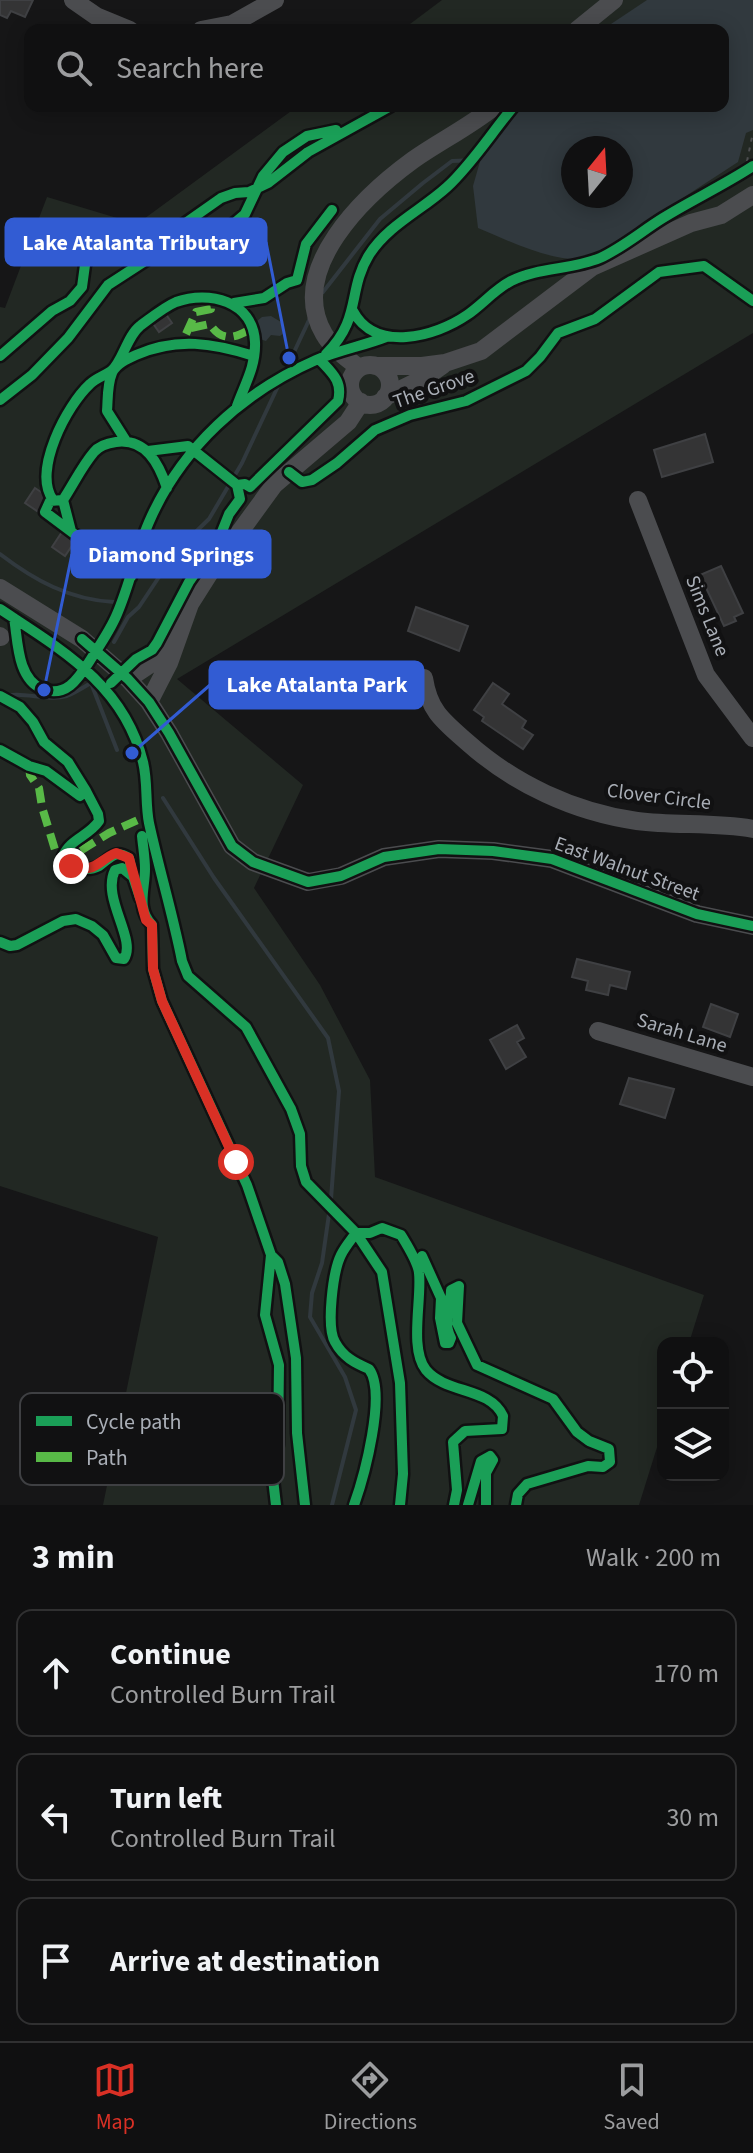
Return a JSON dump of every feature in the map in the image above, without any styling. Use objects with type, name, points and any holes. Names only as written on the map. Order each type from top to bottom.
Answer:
[{"type":"street","points":[[73,0],[96,16],[115,24]]},
{"type":"street","points":[[232,24],[275,0]]},
{"type":"street","points":[[584,24],[614,0]]},
{"type":"street","points":[[385,397],[389,379],[381,369],[367,367],[326,338],[313,299],[315,283],[327,251],[355,211],[411,162],[468,128],[488,112]]},
{"type":"street","points":[[445,363],[426,377],[374,404],[361,402],[350,387],[353,375],[367,367],[445,363],[481,351],[592,267],[691,223],[721,215],[753,195]]},
{"type":"street","points":[[149,702],[169,663],[190,604],[209,574],[274,485],[348,422],[361,402]]},
{"type":"street","name":"Sims Lane","points":[[638,500],[706,675],[753,738]]},
{"type":"street","name":"East Walnut Street","points":[[0,588],[82,639],[128,679],[149,702],[169,733],[232,846],[253,862],[308,882],[341,876],[384,857],[439,849],[493,851],[552,859],[697,914],[753,926]]},
{"type":"street","points":[[128,679],[155,661],[177,635]]},
{"type":"street","name":"Clover Circle","points":[[424,678],[427,701],[446,723],[481,755],[547,795],[585,809],[636,821],[753,829]]},
{"type":"street","name":"Sarah Lane","points":[[598,1031],[753,1077]]},
{"type":"path","points":[[735,177],[749,168],[752,137]]},
{"type":"path","points":[[254,358],[255,341]]},
{"type":"shaded area","points":[[442,0],[753,0],[753,333],[177,679],[303,785],[254,888],[320,985],[370,1080],[375,1177],[704,1295],[691,1337],[657,1337],[657,1447],[639,1505],[103,1505],[107,1485],[284,1485],[284,1393],[126,1393],[158,1237],[0,1186],[0,307],[5,308],[47,197],[137,224],[290,112],[729,112],[729,24],[410,24]]},
{"type":"shaded area","points":[[647,0],[753,0],[753,130],[746,133],[738,162],[589,259],[560,258],[478,228],[473,186],[485,144],[515,112],[729,112],[729,24],[611,24]]},
{"type":"shaded area","points":[[271,316],[281,322],[284,333],[271,335],[266,341],[256,338],[257,321]]},
{"type":"building","points":[[0,0],[33,0],[25,17],[11,11],[7,18],[0,15]]},
{"type":"building","points":[[165,313],[172,323],[159,332],[152,322]]},
{"type":"building","points":[[705,434],[713,462],[662,477],[654,450]]},
{"type":"building","points":[[35,488],[50,498],[40,513],[25,503]]},
{"type":"building","points":[[62,532],[75,541],[65,556],[52,547]]},
{"type":"building","points":[[721,566],[743,613],[734,617],[736,621],[724,626],[700,575]]},
{"type":"building","points":[[416,607],[468,626],[459,651],[408,631]]},
{"type":"building","points":[[493,683],[509,694],[502,704],[526,721],[522,728],[533,735],[523,749],[482,721],[484,717],[474,710]]},
{"type":"building","points":[[577,959],[630,972],[626,989],[610,985],[608,995],[586,990],[588,981],[572,977]]},
{"type":"building","points":[[711,1004],[738,1014],[730,1037],[703,1027]]},
{"type":"building","points":[[517,1025],[524,1038],[517,1042],[526,1057],[506,1069],[490,1040]]},
{"type":"building","points":[[629,1078],[674,1089],[665,1118],[620,1104]]},
{"type":"waterway","points":[[323,292],[380,219],[423,183],[452,161],[485,157]]},
{"type":"waterway","points":[[114,642],[128,617],[139,607],[177,550],[209,519],[242,463],[310,318]]},
{"type":"waterway","points":[[0,554],[53,587],[82,597],[114,602]]},
{"type":"waterway","points":[[0,697],[59,697],[70,695],[91,683],[117,750]]},
{"type":"waterway","points":[[163,798],[214,878],[328,1038],[339,1091],[331,1199]]},
{"type":"waterway","points":[[329,1214],[310,1317],[345,1377],[356,1410],[332,1505]]},
{"type":"marked path","points":[[186,334],[196,312],[211,309],[212,298]]},
{"type":"marked path","points":[[191,328],[210,324],[219,334],[230,337],[252,328]]},
{"type":"marked path","points":[[29,766],[30,775],[39,788],[56,853],[69,858],[109,833],[149,815]]},
{"type":"cycle path","points":[[0,400],[32,375],[68,338],[108,285],[145,261],[184,224],[221,198],[249,192],[268,183],[308,152],[380,112]]},
{"type":"cycle path","points":[[326,354],[345,328],[362,268],[377,244],[456,178],[509,112]]},
{"type":"cycle path","points":[[0,356],[52,311],[70,301],[82,287],[85,265],[91,253],[99,249],[119,252],[153,246],[172,258],[200,254],[224,236],[245,214],[263,176],[283,152],[307,136],[336,130]]},
{"type":"cycle path","points":[[353,311],[363,324],[390,337],[439,330],[467,315],[499,289],[522,276],[589,262],[608,254],[753,166]]},
{"type":"cycle path","points":[[234,303],[264,298],[297,280],[306,244],[332,210]]},
{"type":"cycle path","name":"The Grove","points":[[289,472],[302,482],[312,480],[375,430],[410,415],[466,401],[526,371],[558,333],[595,319],[659,272],[704,266],[753,301]]},
{"type":"cycle path","points":[[53,500],[48,488],[49,456],[72,407],[90,384],[115,367],[135,330],[171,304],[202,297],[215,299],[238,308],[246,317],[252,328],[255,351],[237,406]]},
{"type":"cycle path","points":[[14,618],[20,658],[28,676],[42,689],[65,689],[85,668],[111,626],[162,495],[178,470],[217,425],[264,388],[289,373],[325,357],[386,337]]},
{"type":"cycle path","points":[[126,441],[107,411],[110,378],[122,362],[151,349],[181,344],[209,345],[254,356]]},
{"type":"cycle path","points":[[148,451],[188,446],[237,485],[250,487],[338,401],[338,383],[319,359]]},
{"type":"cycle path","points":[[71,531],[63,500],[90,457],[104,445],[126,442],[143,448],[160,470],[167,488]]},
{"type":"cycle path","points":[[111,683],[157,643],[189,582],[219,539],[229,514],[240,499],[237,485]]},
{"type":"cycle path","points":[[63,500],[50,501],[45,512],[77,536],[113,553],[131,577]]},
{"type":"cycle path","points":[[0,609],[88,672],[121,711],[134,735],[143,762],[149,823],[188,976],[246,1027],[291,1109],[300,1134],[301,1166],[306,1182],[356,1233],[382,1272],[400,1383],[403,1474],[400,1505]]},
{"type":"cycle path","points":[[82,639],[149,702],[232,846],[253,862],[308,882],[341,876],[384,857],[439,849],[493,851],[552,859],[697,914],[753,926]]},
{"type":"cycle path","points":[[0,696],[20,707],[44,742],[68,762],[86,791],[80,796],[46,771],[29,766],[0,750]]},
{"type":"cycle path","points":[[86,791],[99,821],[66,850],[63,856],[65,864],[91,869],[120,854],[129,858],[133,876]]},
{"type":"cycle path","points":[[142,836],[145,869],[142,898],[144,912],[152,925],[153,969],[162,1001],[247,1185],[271,1255],[265,1315],[279,1365],[279,1393]]},
{"type":"cycle path","points":[[0,942],[17,945],[63,921],[76,919],[103,935],[116,958],[124,959],[126,941],[112,893],[115,870],[122,868],[133,877],[140,898]]},
{"type":"cycle path","points":[[354,1505],[372,1436],[376,1396],[369,1369],[342,1352],[332,1335],[333,1286],[341,1255],[356,1233],[370,1233],[382,1228],[401,1235],[418,1269],[418,1350],[426,1370],[445,1383],[488,1400],[503,1416],[502,1429],[465,1431],[453,1442],[457,1490],[454,1505]]},
{"type":"cycle path","points":[[271,1255],[278,1262],[285,1284],[296,1358],[297,1433],[305,1505]]},
{"type":"cycle path","points":[[422,1256],[441,1298],[440,1318],[445,1343],[449,1343],[451,1338],[447,1320],[451,1290],[459,1286],[457,1323],[477,1365],[553,1399],[577,1432],[609,1449],[610,1462],[603,1467],[588,1466],[527,1484],[518,1494],[516,1505]]},
{"type":"cycle path","points":[[468,1505],[481,1461],[490,1456],[493,1460],[486,1473],[486,1505]]},
{"type":"cycle path","points":[[274,1485],[276,1505]]},
{"type":"place","name":"Lake Atalanta Tributary","points":[[289,358]]},
{"type":"place","name":"Diamond Springs","points":[[44,690]]},
{"type":"place","name":"Lake Atalanta Park","points":[[132,753]]},
{"type":"route","points":[[71,866],[85,870],[116,853],[129,858],[146,920],[152,925],[153,969],[162,1001],[236,1162]]}]
